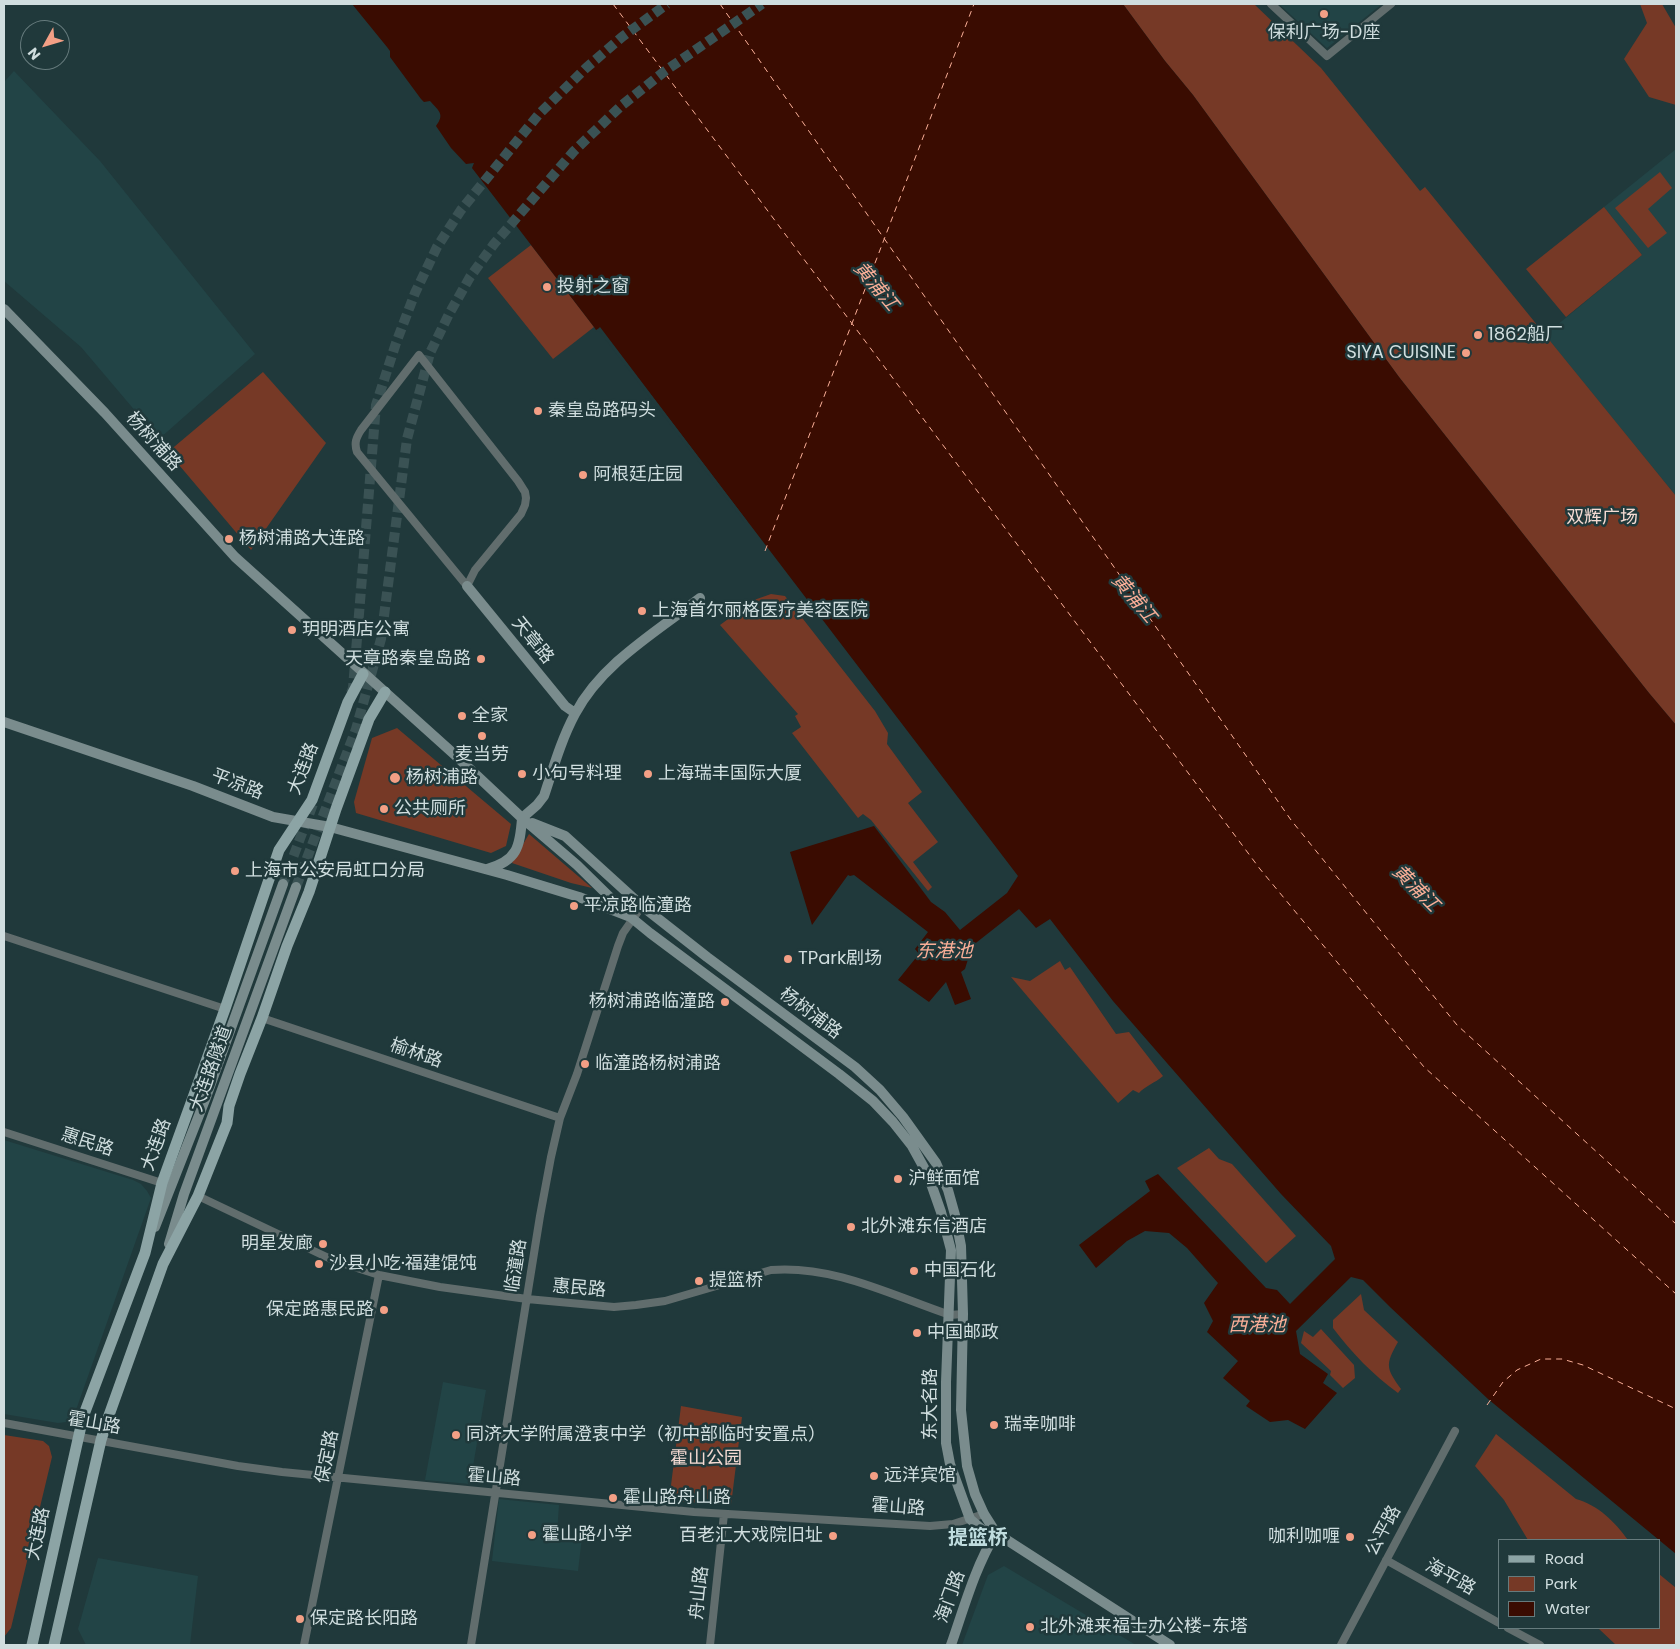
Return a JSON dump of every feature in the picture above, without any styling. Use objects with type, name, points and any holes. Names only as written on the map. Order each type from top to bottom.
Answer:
[{"type":"main road","name":"杨树浦路","points":[[4,309],[105,413],[235,557],[363,674],[522,818],[585,871],[633,919],[874,1101],[912,1146],[928,1175],[941,1212],[951,1250],[950,1315]]},
{"type":"main road","name":"天章路","points":[[467,586],[565,706],[575,713]]},
{"type":"main road","points":[[485,870],[498,866],[516,852],[521,839],[522,818],[544,796],[575,713],[596,684],[618,662],[700,598]]},
{"type":"main road","name":"大连路","points":[[32,1645],[83,1417],[145,1252],[162,1183],[225,1009],[279,850],[312,800],[348,702],[363,674]]},
{"type":"main road","points":[[54,1645],[101,1440],[163,1264],[198,1196],[227,1123],[229,1106],[240,1074],[309,892],[369,719],[385,692]]},
{"type":"main road","name":"平凉路","points":[[4,722],[193,786],[273,817],[330,827],[485,870],[579,897],[633,919]]},
{"type":"main road","name":"杨树浦路","points":[[522,818],[565,836],[642,906],[855,1067],[880,1090],[903,1117],[936,1163],[948,1190],[961,1246],[963,1314]]},
{"type":"main road","name":"大连路隧道","points":[[145,1252],[205,1100],[283,884]]},
{"type":"main road","name":"大连路隧道","points":[[163,1264],[184,1194],[296,887]]},
{"type":"main road","name":"东大名路","points":[[963,1314],[961,1410],[967,1466],[975,1494],[984,1514],[996,1533],[1170,1645]]},
{"type":"main road","name":"东大名路","points":[[950,1315],[946,1382],[946,1443],[950,1464],[970,1519],[984,1532],[996,1533]]},
{"type":"main road","name":"海门路","points":[[951,1645],[986,1548],[996,1533]]},
{"type":"street","points":[[1271,4],[1327,56],[1392,4]]},
{"type":"street","points":[[419,354],[525,492],[526,502],[521,514],[475,570],[467,586],[357,452],[355,446],[357,437],[419,354]]},
{"type":"street","name":"临潼路","points":[[471,1645],[540,1216],[560,1118],[577,1074],[623,933],[642,906]]},
{"type":"street","points":[[4,936],[225,1009]]},
{"type":"street","name":"榆林路","points":[[262,1018],[560,1118]]},
{"type":"street","name":"惠民路","points":[[4,1132],[162,1183]]},
{"type":"street","name":"惠民路","points":[[198,1196],[335,1261],[379,1275],[440,1287],[527,1299],[614,1307],[665,1301],[771,1270],[789,1269],[828,1274],[859,1281],[950,1315],[963,1314]]},
{"type":"street","name":"保定路","points":[[304,1645],[379,1275]]},
{"type":"street","name":"霍山路","points":[[4,1423],[238,1466],[495,1493],[724,1514],[930,1526],[954,1524],[984,1514]]},
{"type":"street","name":"公平路","points":[[1341,1645],[1455,1431]]},
{"type":"street","name":"舟山路","points":[[710,1645],[724,1514]]},
{"type":"street","name":"海平路","points":[[1386,1560],[1498,1622]]},
{"type":"street","points":[[1510,1629],[1540,1645]]},
{"type":"shaded area","points":[[1279,4],[1382,4],[1327,48]]},
{"type":"shaded area","points":[[14,71],[100,161],[255,354],[159,439],[81,347],[4,281],[4,82]]},
{"type":"shaded area","points":[[1676,149],[1676,496],[1545,335],[1642,255],[1604,207]]},
{"type":"shaded area","points":[[4,1140],[133,1180],[141,1184],[151,1198],[76,1410],[72,1418],[66,1422],[58,1423],[4,1414]]},
{"type":"shaded area","name":"同济大学附属澄衷中学（初中部临时安置点）","points":[[443,1382],[486,1390],[470,1484],[425,1480]]},
{"type":"shaded area","name":"霍山路小学","points":[[499,1499],[559,1505],[557,1534],[582,1537],[578,1571],[492,1561]]},
{"type":"shaded area","points":[[98,1558],[198,1576],[190,1645],[86,1645],[78,1629]]},
{"type":"shaded area","points":[[1004,1566],[1136,1645],[962,1645],[988,1575]]},
{"type":"green space","name":"双辉广场","points":[[1123,4],[1254,4],[1321,68],[1420,191],[1425,187],[1676,496],[1676,725],[1399,377],[1193,95]]},
{"type":"green space","points":[[1640,4],[1662,4],[1676,28],[1676,105],[1649,97],[1624,59],[1647,23]]},
{"type":"green space","points":[[1660,172],[1672,188],[1648,209],[1667,233],[1648,248],[1615,208]]},
{"type":"green space","points":[[1604,207],[1642,255],[1566,317],[1526,269]]},
{"type":"green space","points":[[531,245],[594,327],[553,359],[488,278]]},
{"type":"green space","points":[[263,372],[326,443],[251,550],[168,452]]},
{"type":"green space","points":[[771,594],[785,596],[875,711],[888,733],[887,744],[922,792],[908,803],[938,842],[913,862],[932,887],[928,891],[871,820],[863,814],[858,818],[792,733],[801,727],[795,716],[798,714],[720,625],[754,600]]},
{"type":"green space","points":[[397,728],[511,824],[506,846],[491,853],[356,813],[354,802],[372,738]]},
{"type":"green space","points":[[529,834],[592,888],[512,863]]},
{"type":"green space","points":[[1060,961],[1065,970],[1070,967],[1116,1034],[1129,1032],[1163,1076],[1139,1093],[1133,1090],[1118,1103],[1011,977],[1030,981]]},
{"type":"green space","points":[[1209,1148],[1219,1159],[1232,1164],[1296,1236],[1266,1263],[1177,1168]]},
{"type":"green space","points":[[1361,1294],[1364,1310],[1398,1342],[1389,1361],[1389,1366],[1392,1376],[1401,1389],[1398,1393],[1363,1363],[1333,1328],[1333,1320]]},
{"type":"green space","points":[[1321,1329],[1354,1365],[1355,1378],[1343,1388],[1330,1375],[1331,1371],[1301,1343],[1304,1331],[1313,1337]]},
{"type":"green space","name":"霍山公园","points":[[681,1406],[742,1417],[731,1505],[669,1501]]},
{"type":"green space","points":[[1496,1434],[1576,1499],[1599,1510],[1627,1539],[1527,1539],[1504,1500],[1475,1466]]},
{"type":"green space","points":[[4,1435],[43,1441],[49,1446],[52,1457],[11,1628],[4,1637]]},
{"type":"green space","points":[[1660,1575],[1676,1588],[1676,1645],[1616,1645],[1599,1629],[1660,1629]]},
{"type":"water","points":[[352,4],[1123,4],[1193,95],[1399,377],[1676,725],[1676,1554],[1488,1399],[1363,1280],[1351,1277],[1296,1331],[1300,1354],[1328,1374],[1323,1383],[1337,1393],[1305,1429],[1288,1420],[1270,1422],[1246,1406],[1250,1401],[1223,1378],[1238,1361],[1207,1332],[1213,1321],[1204,1303],[1218,1283],[1187,1248],[1169,1233],[1145,1231],[1127,1241],[1096,1268],[1079,1245],[1150,1191],[1145,1181],[1158,1174],[1266,1288],[1277,1290],[1290,1304],[1335,1259],[1331,1246],[1281,1194],[1113,1001],[1050,919],[1036,928],[1019,909],[972,946],[965,969],[961,972],[971,999],[955,1005],[946,982],[929,1002],[898,980],[919,954],[915,949],[928,932],[854,875],[848,875],[812,925],[790,852],[874,826],[931,902],[945,912],[960,930],[1007,893],[1018,876],[600,328],[596,330],[472,168],[474,163],[466,164],[451,148],[436,126],[439,122],[440,113],[430,101],[424,102],[421,99],[390,57],[390,51]]},
{"type":"pier","points":[[600,327],[747,521],[745,523],[599,331],[595,332]]},
{"type":"ferry route","points":[[613,4],[1260,869],[1424,1067],[1676,1294]]},
{"type":"ferry route","points":[[720,4],[1291,820],[1457,1025],[1676,1224]]},
{"type":"ferry route","points":[[765,551],[974,4]]},
{"type":"ferry route","points":[[1487,1405],[1503,1382],[1517,1370],[1541,1359],[1562,1359],[1583,1365],[1676,1409]]},
{"type":"tunnel","points":[[351,693],[353,688],[376,405],[396,343],[415,293],[437,247],[461,210],[539,114],[586,68],[622,37],[667,4]]},
{"type":"tunnel","points":[[296,887],[356,729],[381,639],[407,439],[430,353],[449,314],[470,277],[494,244],[574,151],[621,106],[665,71],[762,4]]},
{"type":"tunnel","points":[[283,884],[313,804]]},
{"type":"place","name":"保利广场-D座","points":[[1324,14]]},
{"type":"place","name":"投射之窗","points":[[547,287]]},
{"type":"place","name":"1862船厂","points":[[1478,335]]},
{"type":"place","name":"SIYA CUISINE","points":[[1466,353]]},
{"type":"place","name":"秦皇岛路码头","points":[[538,411]]},
{"type":"place","name":"阿根廷庄园","points":[[583,475]]},
{"type":"place","name":"杨树浦路大连路","points":[[229,539]]},
{"type":"place","name":"上海首尔丽格医疗美容医院","points":[[642,611]]},
{"type":"place","name":"玥明酒店公寓","points":[[292,630]]},
{"type":"place","name":"天章路秦皇岛路","points":[[481,659]]},
{"type":"place","name":"全家","points":[[462,716]]},
{"type":"place","name":"麦当劳","points":[[482,736]]},
{"type":"place","name":"小句号料理","points":[[522,774]]},
{"type":"place","name":"上海瑞丰国际大厦","points":[[648,774]]},
{"type":"place","name":"杨树浦路","points":[[395,778]]},
{"type":"place","name":"公共厕所","points":[[384,809]]},
{"type":"place","name":"上海市公安局虹口分局","points":[[235,871]]},
{"type":"place","name":"平凉路临潼路","points":[[574,906]]},
{"type":"place","name":"TPark剧场","points":[[788,959]]},
{"type":"place","name":"杨树浦路临潼路","points":[[725,1002]]},
{"type":"place","name":"临潼路杨树浦路","points":[[585,1064]]},
{"type":"place","name":"沪鲜面馆","points":[[898,1179]]},
{"type":"place","name":"北外滩东信酒店","points":[[851,1227]]},
{"type":"place","name":"明星发廊","points":[[323,1244]]},
{"type":"place","name":"沙县小吃·福建馄饨","points":[[319,1264]]},
{"type":"place","name":"中国石化","points":[[914,1271]]},
{"type":"place","name":"提篮桥","points":[[699,1281]]},
{"type":"place","name":"保定路惠民路","points":[[384,1310]]},
{"type":"place","name":"中国邮政","points":[[917,1333]]},
{"type":"place","name":"瑞幸咖啡","points":[[994,1425]]},
{"type":"place","name":"同济大学附属澄衷中学（初中部临时安置点）","points":[[456,1435]]},
{"type":"place","name":"远洋宾馆","points":[[874,1476]]},
{"type":"place","name":"霍山路舟山路","points":[[613,1498]]},
{"type":"place","name":"霍山路小学","points":[[532,1535]]},
{"type":"place","name":"百老汇大戏院旧址","points":[[833,1536]]},
{"type":"place","name":"咖利咖喱","points":[[1350,1537]]},
{"type":"place","name":"保定路长阳路","points":[[300,1619]]},
{"type":"place","name":"北外滩来福士办公楼-东塔","points":[[1030,1627]]},
{"type":"district","name":"提篮桥","points":[[978,1539]]},
{"type":"water label","name":"黄浦江","points":[[875,287]]},
{"type":"water label","name":"黄浦江","points":[[1133,599]]},
{"type":"water label","name":"黄浦江","points":[[1415,889]]},
{"type":"water label","name":"东港池","points":[[944,952]]},
{"type":"water label","name":"西港池","points":[[1257,1326]]}]
